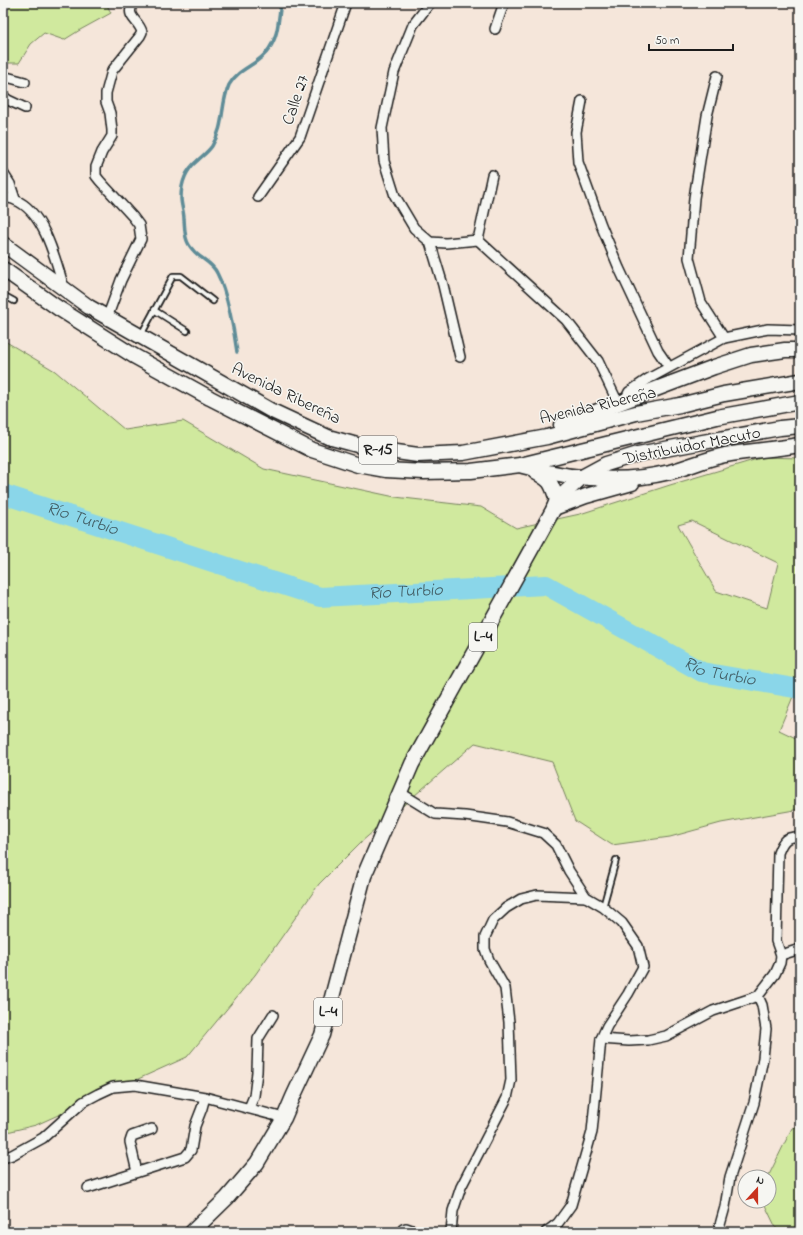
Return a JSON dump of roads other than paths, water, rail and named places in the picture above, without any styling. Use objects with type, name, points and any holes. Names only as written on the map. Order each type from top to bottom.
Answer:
[{"type":"main road","name":"Avenida Ribereña","points":[[3,244],[89,308],[270,410],[328,437],[368,448],[418,455],[463,453],[547,437],[636,413],[680,405],[724,394],[800,381]]},
{"type":"main road","name":"R-15","points":[[3,269],[58,308],[134,356],[210,398],[312,450],[358,465],[386,470],[424,472],[471,471],[520,465],[717,417],[800,402]]},
{"type":"main road","points":[[529,440],[542,433],[714,367],[751,355],[785,350],[800,350]]},
{"type":"main road","points":[[555,506],[582,477],[606,464],[638,454],[780,428],[800,426]]},
{"type":"main road","name":"Distribuidor Macuto","points":[[520,465],[548,472],[600,479],[669,472],[724,455],[800,446]]},
{"type":"main road","points":[[520,465],[549,481],[555,506]]},
{"type":"main road","points":[[555,506],[619,486],[654,478],[669,472]]},
{"type":"main road","name":"L-4","points":[[192,1232],[227,1198],[257,1163],[284,1118],[322,1035],[364,876],[401,793],[412,764],[555,506]]},
{"type":"street","points":[[108,318],[121,280],[141,239],[139,225],[100,181],[95,172],[102,152],[112,136],[110,113],[106,102],[106,93],[112,71],[142,32],[135,20],[130,15],[130,8],[133,3]]},
{"type":"street","name":"Calle 27","points":[[258,197],[300,137],[346,3]]},
{"type":"street","points":[[430,3],[413,25],[394,72],[382,128],[384,161],[395,196],[414,228],[430,242],[443,285],[460,357]]},
{"type":"street","points":[[495,29],[504,3]]},
{"type":"street","points":[[3,76],[25,82]]},
{"type":"street","points":[[717,76],[707,116],[694,198],[689,258],[701,302],[724,338]]},
{"type":"street","points":[[3,96],[16,105],[25,108]]},
{"type":"street","points":[[582,101],[576,132],[578,162],[601,225],[619,268],[658,351],[669,367]]},
{"type":"street","points":[[3,173],[10,184],[15,199]]},
{"type":"street","points":[[478,240],[492,175]]},
{"type":"street","points":[[3,198],[15,199],[25,206],[44,230],[53,251],[64,290]]},
{"type":"street","points":[[430,242],[446,243],[478,240],[566,320],[598,361],[621,402],[629,392],[638,385],[724,338],[768,329],[800,330]]},
{"type":"street","points":[[401,793],[435,814],[465,816],[507,822],[543,833],[556,845],[569,871],[586,896],[603,907],[622,923],[638,946],[643,966],[628,994],[607,1026],[601,1039],[592,1132],[572,1205],[558,1223],[546,1232]]},
{"type":"street","points":[[601,1039],[628,1041],[648,1040],[666,1036],[713,1011],[758,996],[775,974],[780,963],[781,955],[776,941],[778,853],[786,838],[800,837]]},
{"type":"street","points":[[451,1232],[453,1211],[461,1187],[507,1098],[510,1080],[509,1022],[504,988],[489,960],[485,949],[485,937],[493,920],[506,908],[521,899],[537,895],[586,896]]},
{"type":"street","points":[[781,955],[800,949]]},
{"type":"street","points":[[718,1232],[725,1207],[730,1178],[754,1103],[763,1058],[766,1029],[762,1005],[758,996]]},
{"type":"street","points":[[249,1108],[254,1096],[257,1072],[258,1039],[273,1015]]},
{"type":"street","points":[[3,1158],[12,1155],[43,1138],[83,1102],[113,1087],[134,1085],[205,1097],[284,1118]]},
{"type":"street","points":[[88,1188],[185,1157],[189,1154],[191,1150],[194,1126],[205,1097]]},
{"type":"street","points":[[137,1172],[130,1142],[131,1138],[132,1136],[152,1129]]},
{"type":"street","points":[[558,1223],[561,1232]]},
{"type":"street","points":[[402,1232],[406,1228],[418,1232]]},
{"type":"lane","points":[[140,336],[173,276],[181,276],[213,301]]},
{"type":"lane","points":[[3,295],[14,301]]},
{"type":"lane","points":[[154,310],[187,331]]},
{"type":"lane","points":[[603,907],[616,860]]},
{"type":"waterway","points":[[237,352],[230,311],[221,281],[215,269],[190,247],[186,239],[181,193],[187,173],[212,146],[216,138],[221,123],[224,100],[229,85],[238,74],[260,59],[272,44],[278,27],[281,3]]},
{"type":"waterway","name":"Río Turbio","points":[[3,494],[320,597],[546,585],[702,672],[800,689]]}]
